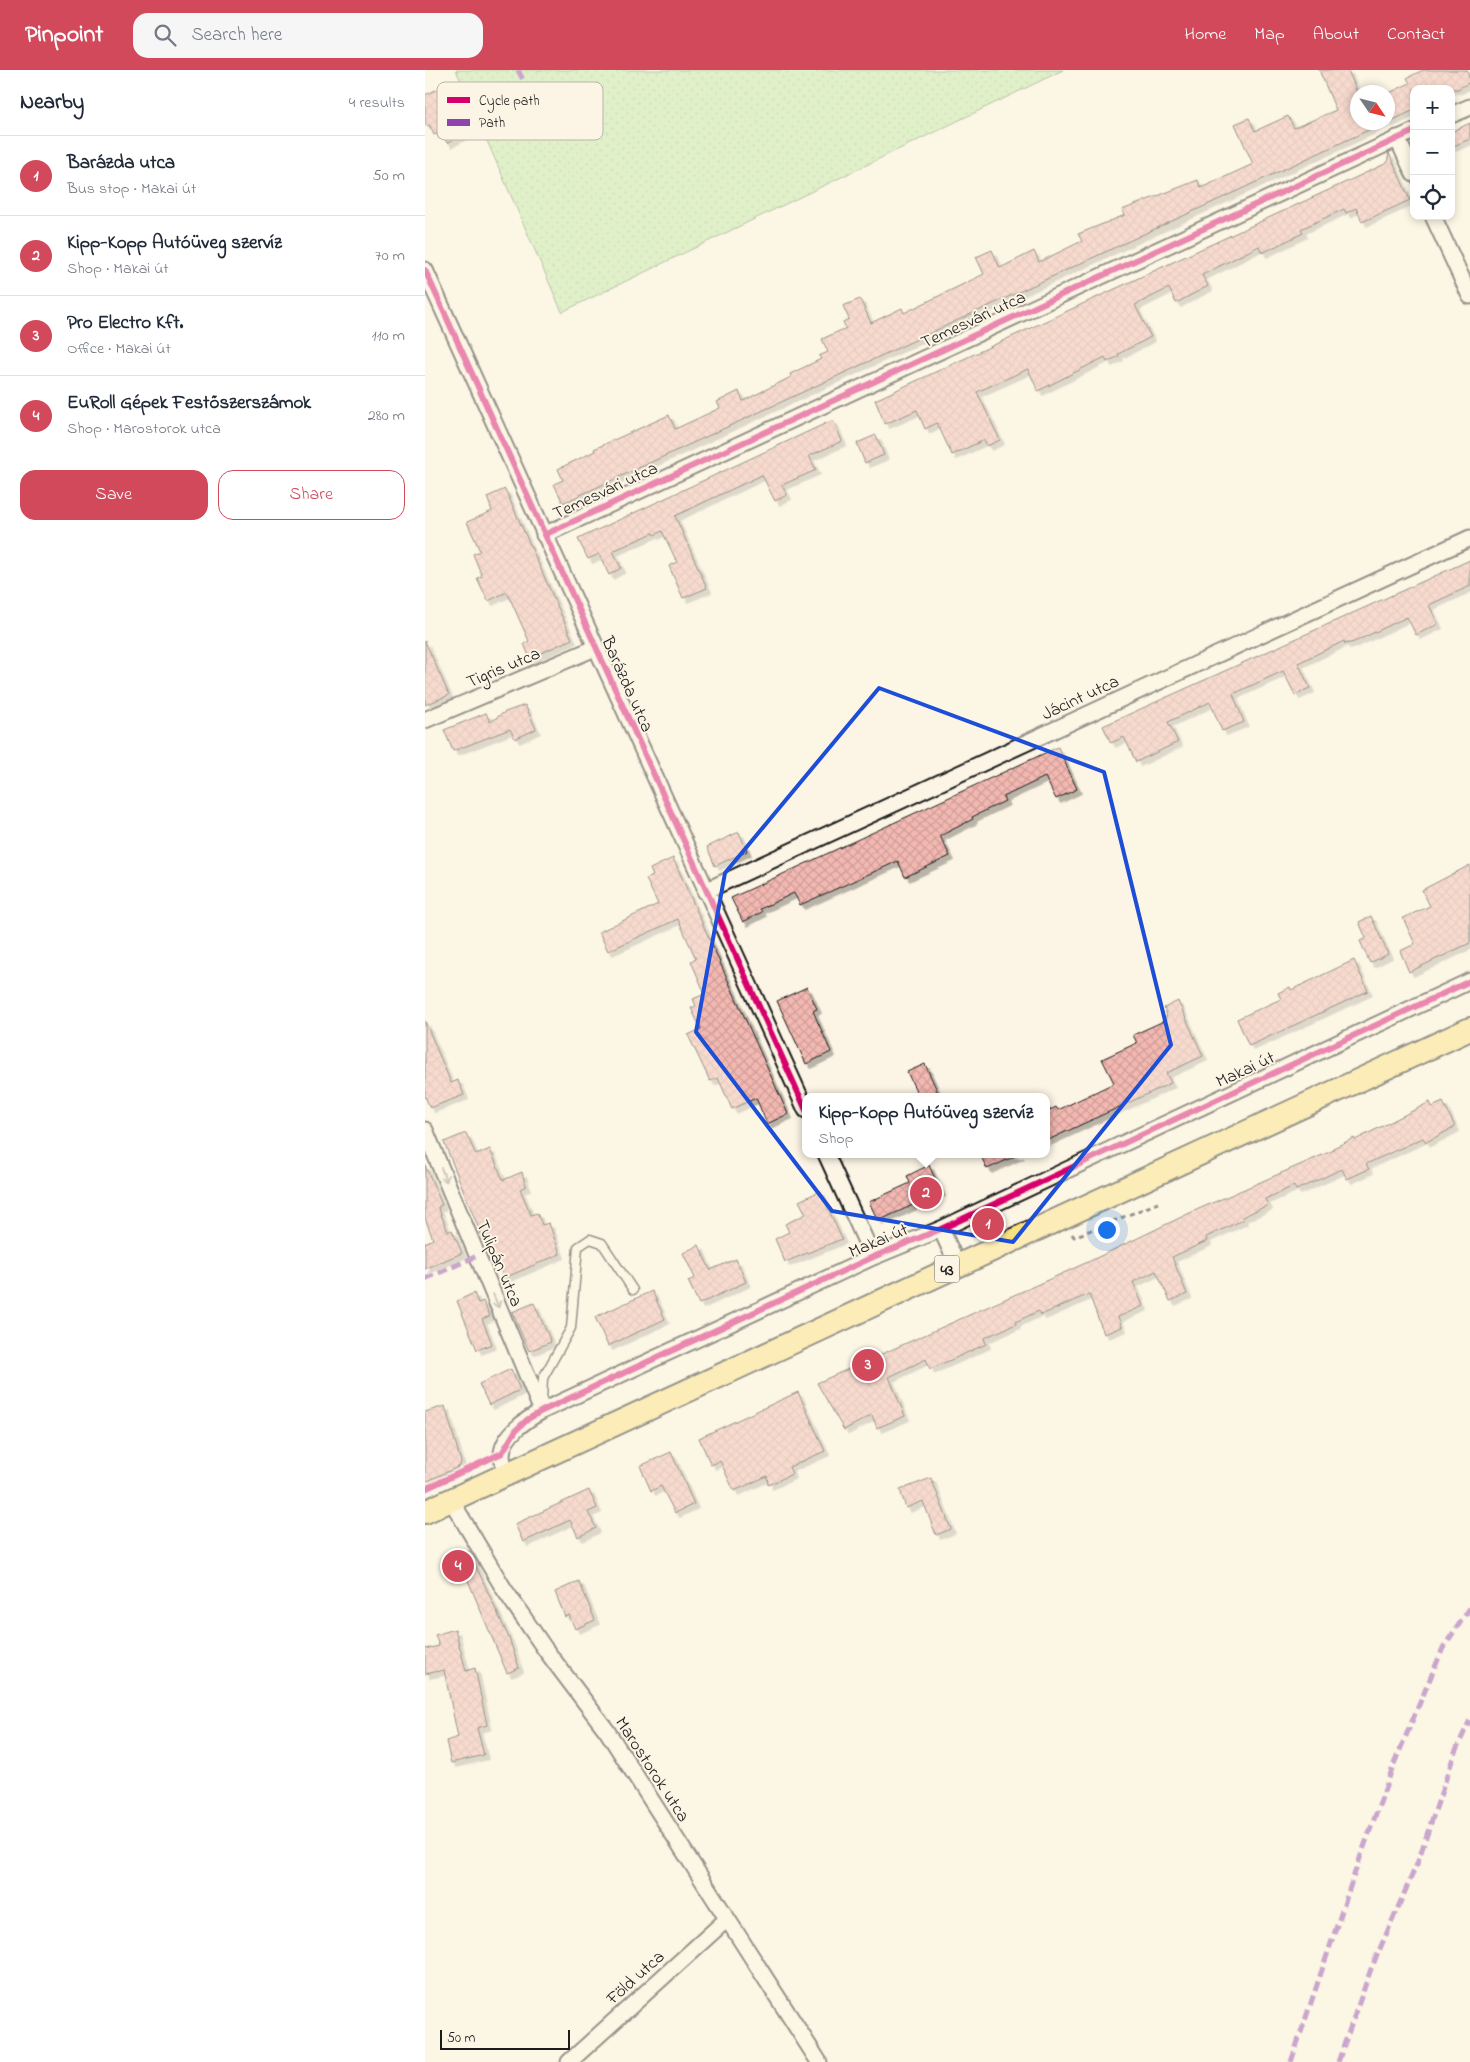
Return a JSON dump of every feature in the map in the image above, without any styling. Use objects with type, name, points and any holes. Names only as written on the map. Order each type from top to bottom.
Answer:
[{"type":"main road","name":"43","points":[[425,1512],[1470,1028]]},
{"type":"street","points":[[1455,113],[1470,107]]},
{"type":"street","name":"Temesvári utca","points":[[544,535],[1410,133]]},
{"type":"street","points":[[1397,138],[1410,166]]},
{"type":"street","points":[[1435,220],[1470,296]]},
{"type":"street","name":"Barázda utca","points":[[425,270],[802,1101]]},
{"type":"street","name":"Jácint utca","points":[[705,890],[1470,538]]},
{"type":"street","name":"Tigris utca","points":[[425,720],[595,648]]},
{"type":"street","name":"Makai út","points":[[505,1474],[502,1453],[507,1442],[528,1419],[542,1411],[873,1257],[941,1229],[1470,981]]},
{"type":"street","name":"Tulipán utca","points":[[425,1130],[542,1411]]},
{"type":"street","points":[[828,1158],[873,1257]]},
{"type":"street","points":[[941,1229],[957,1264]]},
{"type":"street","name":"Marostorok utca","points":[[451,1500],[504,1589],[545,1649],[607,1731],[726,1920],[819,2062]]},
{"type":"street","name":"Föld utca","points":[[569,2062],[726,1920]]},
{"type":"lane","points":[[542,1411],[543,1378],[563,1347],[571,1328],[578,1246],[590,1239],[602,1243],[633,1290]]},
{"type":"highlighted area","points":[[879,688],[1104,772],[1171,1045],[1013,1242],[832,1211],[696,1032],[725,873]]},
{"type":"green space","points":[[456,70],[1063,70],[562,312],[487,140],[603,140],[603,82],[461,82]]},
{"type":"building","points":[[1319,70],[1348,70],[1354,85],[1350,85],[1350,130],[1369,130],[563,503],[554,484],[563,480],[558,469],[595,451],[594,449],[669,415],[675,429],[720,408],[717,402],[739,391],[743,401],[791,377],[790,374],[821,359],[819,356],[828,352],[822,339],[846,328],[843,322],[849,319],[843,306],[860,299],[871,323],[902,308],[904,313],[984,274],[976,257],[992,250],[1000,268],[1034,251],[1039,262],[1082,241],[1078,234],[1125,215],[1122,210],[1198,180],[1201,188],[1253,164],[1235,124],[1249,118],[1255,131],[1288,116],[1294,128],[1336,110]]},
{"type":"building","points":[[1423,70],[1467,70],[1470,82],[1458,89],[1455,89],[1455,85],[1410,85],[1410,112],[1395,119],[1395,90],[1410,83],[1407,78]]},
{"type":"building","points":[[437,89],[437,133],[434,135],[430,126],[425,125],[425,95]]},
{"type":"building","points":[[1470,123],[1470,139],[1455,145],[1455,130]]},
{"type":"building","points":[[1389,153],[1410,200],[1362,222],[1356,208],[1346,213],[1344,209],[1301,229],[1303,233],[1262,253],[1259,246],[1202,275],[1208,286],[1176,303],[1169,288],[1135,305],[1151,337],[1118,354],[1119,356],[1107,362],[1105,357],[1038,391],[1028,369],[977,392],[1000,440],[987,446],[984,440],[952,455],[937,423],[925,429],[917,410],[885,424],[875,400],[1387,163]]},
{"type":"building","points":[[833,420],[842,441],[809,456],[816,470],[782,485],[787,495],[775,501],[762,475],[675,516],[707,588],[683,598],[669,566],[677,562],[662,531],[654,535],[653,533],[613,551],[621,568],[609,575],[599,554],[588,559],[578,539]]},
{"type":"building","points":[[876,435],[884,455],[865,463],[857,443]]},
{"type":"building","points":[[505,489],[572,639],[530,658],[524,644],[529,641],[507,592],[488,601],[477,578],[482,576],[473,554],[480,551],[467,522],[492,511],[487,497]]},
{"type":"building","points":[[1470,560],[1470,586],[1429,605],[1438,624],[1416,635],[1407,617],[1354,642],[1345,644],[1344,641],[1298,663],[1310,688],[1295,695],[1283,671],[1233,694],[1244,722],[1222,731],[1210,702],[1168,722],[1178,742],[1136,762],[1124,737],[1111,743],[1103,726]]},
{"type":"building","points":[[425,641],[449,695],[425,705]]},
{"type":"building","points":[[525,705],[536,729],[515,739],[510,729],[453,751],[444,730],[486,713],[490,722],[505,712]]},
{"type":"building","points":[[1058,747],[1077,789],[1056,799],[1045,777],[1003,797],[1005,801],[972,817],[973,819],[940,836],[950,856],[905,877],[898,861],[800,905],[794,893],[760,909],[762,912],[743,922],[731,898]]},
{"type":"building","points":[[739,832],[747,851],[715,866],[707,847]]},
{"type":"building","points":[[673,858],[788,1114],[767,1124],[756,1098],[732,1109],[718,1078],[710,1081],[688,1035],[701,1029],[691,1008],[696,1006],[693,999],[705,994],[691,961],[696,959],[678,919],[608,951],[599,932],[658,904],[646,879],[653,876],[650,869]]},
{"type":"building","points":[[1470,865],[1470,943],[1409,972],[1400,951],[1415,944],[1403,918],[1430,906],[1422,890]]},
{"type":"building","points":[[1371,916],[1388,954],[1370,963],[1360,941],[1366,938],[1359,922]]},
{"type":"building","points":[[1354,960],[1368,991],[1249,1046],[1237,1019],[1281,999],[1278,993],[1290,987],[1291,990]]},
{"type":"building","points":[[807,987],[817,1009],[813,1011],[831,1052],[806,1064],[777,1001]]},
{"type":"building","points":[[1178,1001],[1203,1056],[1166,1073],[1171,1083],[1050,1139],[1050,1110],[1056,1107],[1058,1110],[1114,1083],[1102,1059],[1137,1043],[1133,1035],[1166,1020],[1165,1017],[1167,1016],[1164,1008]]},
{"type":"building","points":[[425,1021],[451,1083],[458,1080],[464,1095],[430,1108],[425,1096]]},
{"type":"building","points":[[925,1064],[938,1093],[917,1093],[907,1072]]},
{"type":"building","points":[[1430,1102],[1432,1107],[1443,1102],[1455,1127],[1426,1142],[1423,1138],[1366,1164],[1369,1169],[1347,1179],[1342,1169],[1296,1190],[1294,1186],[1265,1199],[1268,1205],[1242,1217],[1243,1220],[1206,1237],[1207,1241],[1172,1257],[1187,1294],[1170,1301],[1156,1271],[1133,1282],[1143,1306],[1118,1317],[1122,1327],[1104,1334],[1089,1294],[1041,1315],[1039,1311],[1015,1322],[1016,1324],[984,1338],[986,1344],[953,1359],[930,1369],[926,1359],[889,1377],[905,1416],[877,1428],[872,1415],[844,1430],[817,1383],[1088,1262],[1194,1211],[1334,1150],[1333,1148],[1354,1138],[1355,1140]]},
{"type":"building","points":[[466,1133],[476,1155],[490,1149],[503,1180],[522,1172],[526,1186],[520,1189],[531,1215],[537,1213],[542,1225],[549,1223],[560,1254],[504,1278],[488,1243],[485,1244],[444,1142]]},
{"type":"building","points":[[982,1158],[1011,1158],[987,1169]]},
{"type":"building","points":[[425,1165],[442,1205],[438,1207],[448,1232],[452,1230],[462,1253],[425,1269],[425,1243],[433,1239],[425,1218]]},
{"type":"building","points":[[929,1165],[941,1192],[878,1221],[869,1202],[910,1183],[907,1176]]},
{"type":"building","points":[[820,1191],[842,1239],[785,1262],[775,1239],[789,1232],[785,1224],[806,1214],[799,1201]]},
{"type":"building","points":[[699,1245],[710,1270],[736,1259],[746,1282],[699,1304],[688,1281],[695,1278],[683,1253]]},
{"type":"building","points":[[652,1291],[665,1319],[608,1346],[595,1317]]},
{"type":"building","points":[[474,1293],[478,1303],[483,1301],[490,1316],[482,1319],[492,1344],[477,1350],[457,1301]]},
{"type":"building","points":[[534,1303],[551,1342],[529,1351],[512,1312]]},
{"type":"building","points":[[511,1369],[520,1390],[489,1405],[479,1384]]},
{"type":"building","points":[[798,1392],[825,1451],[789,1467],[792,1474],[768,1485],[767,1476],[734,1491],[720,1461],[711,1465],[699,1438]]},
{"type":"building","points":[[445,1406],[461,1462],[460,1466],[425,1482],[425,1412]]},
{"type":"building","points":[[671,1452],[694,1504],[675,1513],[661,1486],[651,1491],[640,1466]]},
{"type":"building","points":[[931,1478],[951,1529],[936,1535],[923,1501],[906,1508],[900,1490]]},
{"type":"building","points":[[589,1490],[597,1508],[588,1512],[596,1528],[578,1537],[570,1520],[523,1542],[515,1524]]},
{"type":"building","points":[[469,1551],[509,1638],[519,1668],[507,1673],[464,1571],[447,1577],[441,1558]]},
{"type":"building","points":[[579,1581],[595,1620],[575,1629],[569,1615],[565,1617],[555,1592]]},
{"type":"building","points":[[455,1629],[466,1671],[475,1668],[487,1725],[477,1728],[484,1755],[451,1763],[446,1741],[458,1737],[444,1670],[425,1674],[425,1649],[439,1646],[435,1635]]},
{"type":"marked path","points":[[518,70],[524,82]]},
{"type":"marked path","points":[[425,1279],[477,1256]]},
{"type":"marked path","points":[[1291,2062],[1355,1872],[1394,1764],[1443,1648],[1470,1608]]},
{"type":"marked path","points":[[1338,2062],[1371,1969],[1417,1864],[1455,1752],[1470,1720]]},
{"type":"cycle path","points":[[544,535],[1410,133]]},
{"type":"cycle path","points":[[425,270],[802,1101]]},
{"type":"cycle path","points":[[425,1489],[502,1453],[516,1430],[528,1419],[542,1411],[873,1257],[941,1229],[1470,981]]},
{"type":"place","name":"Kipp-Kopp Autóüveg szervíz","points":[[926,1193]]},
{"type":"place","name":"Barázda utca","points":[[988,1224]]},
{"type":"place","name":"Pro Electro Kft.","points":[[868,1365]]},
{"type":"place","name":"EuRoll Gépek Festőszerszámok","points":[[458,1566]]}]
